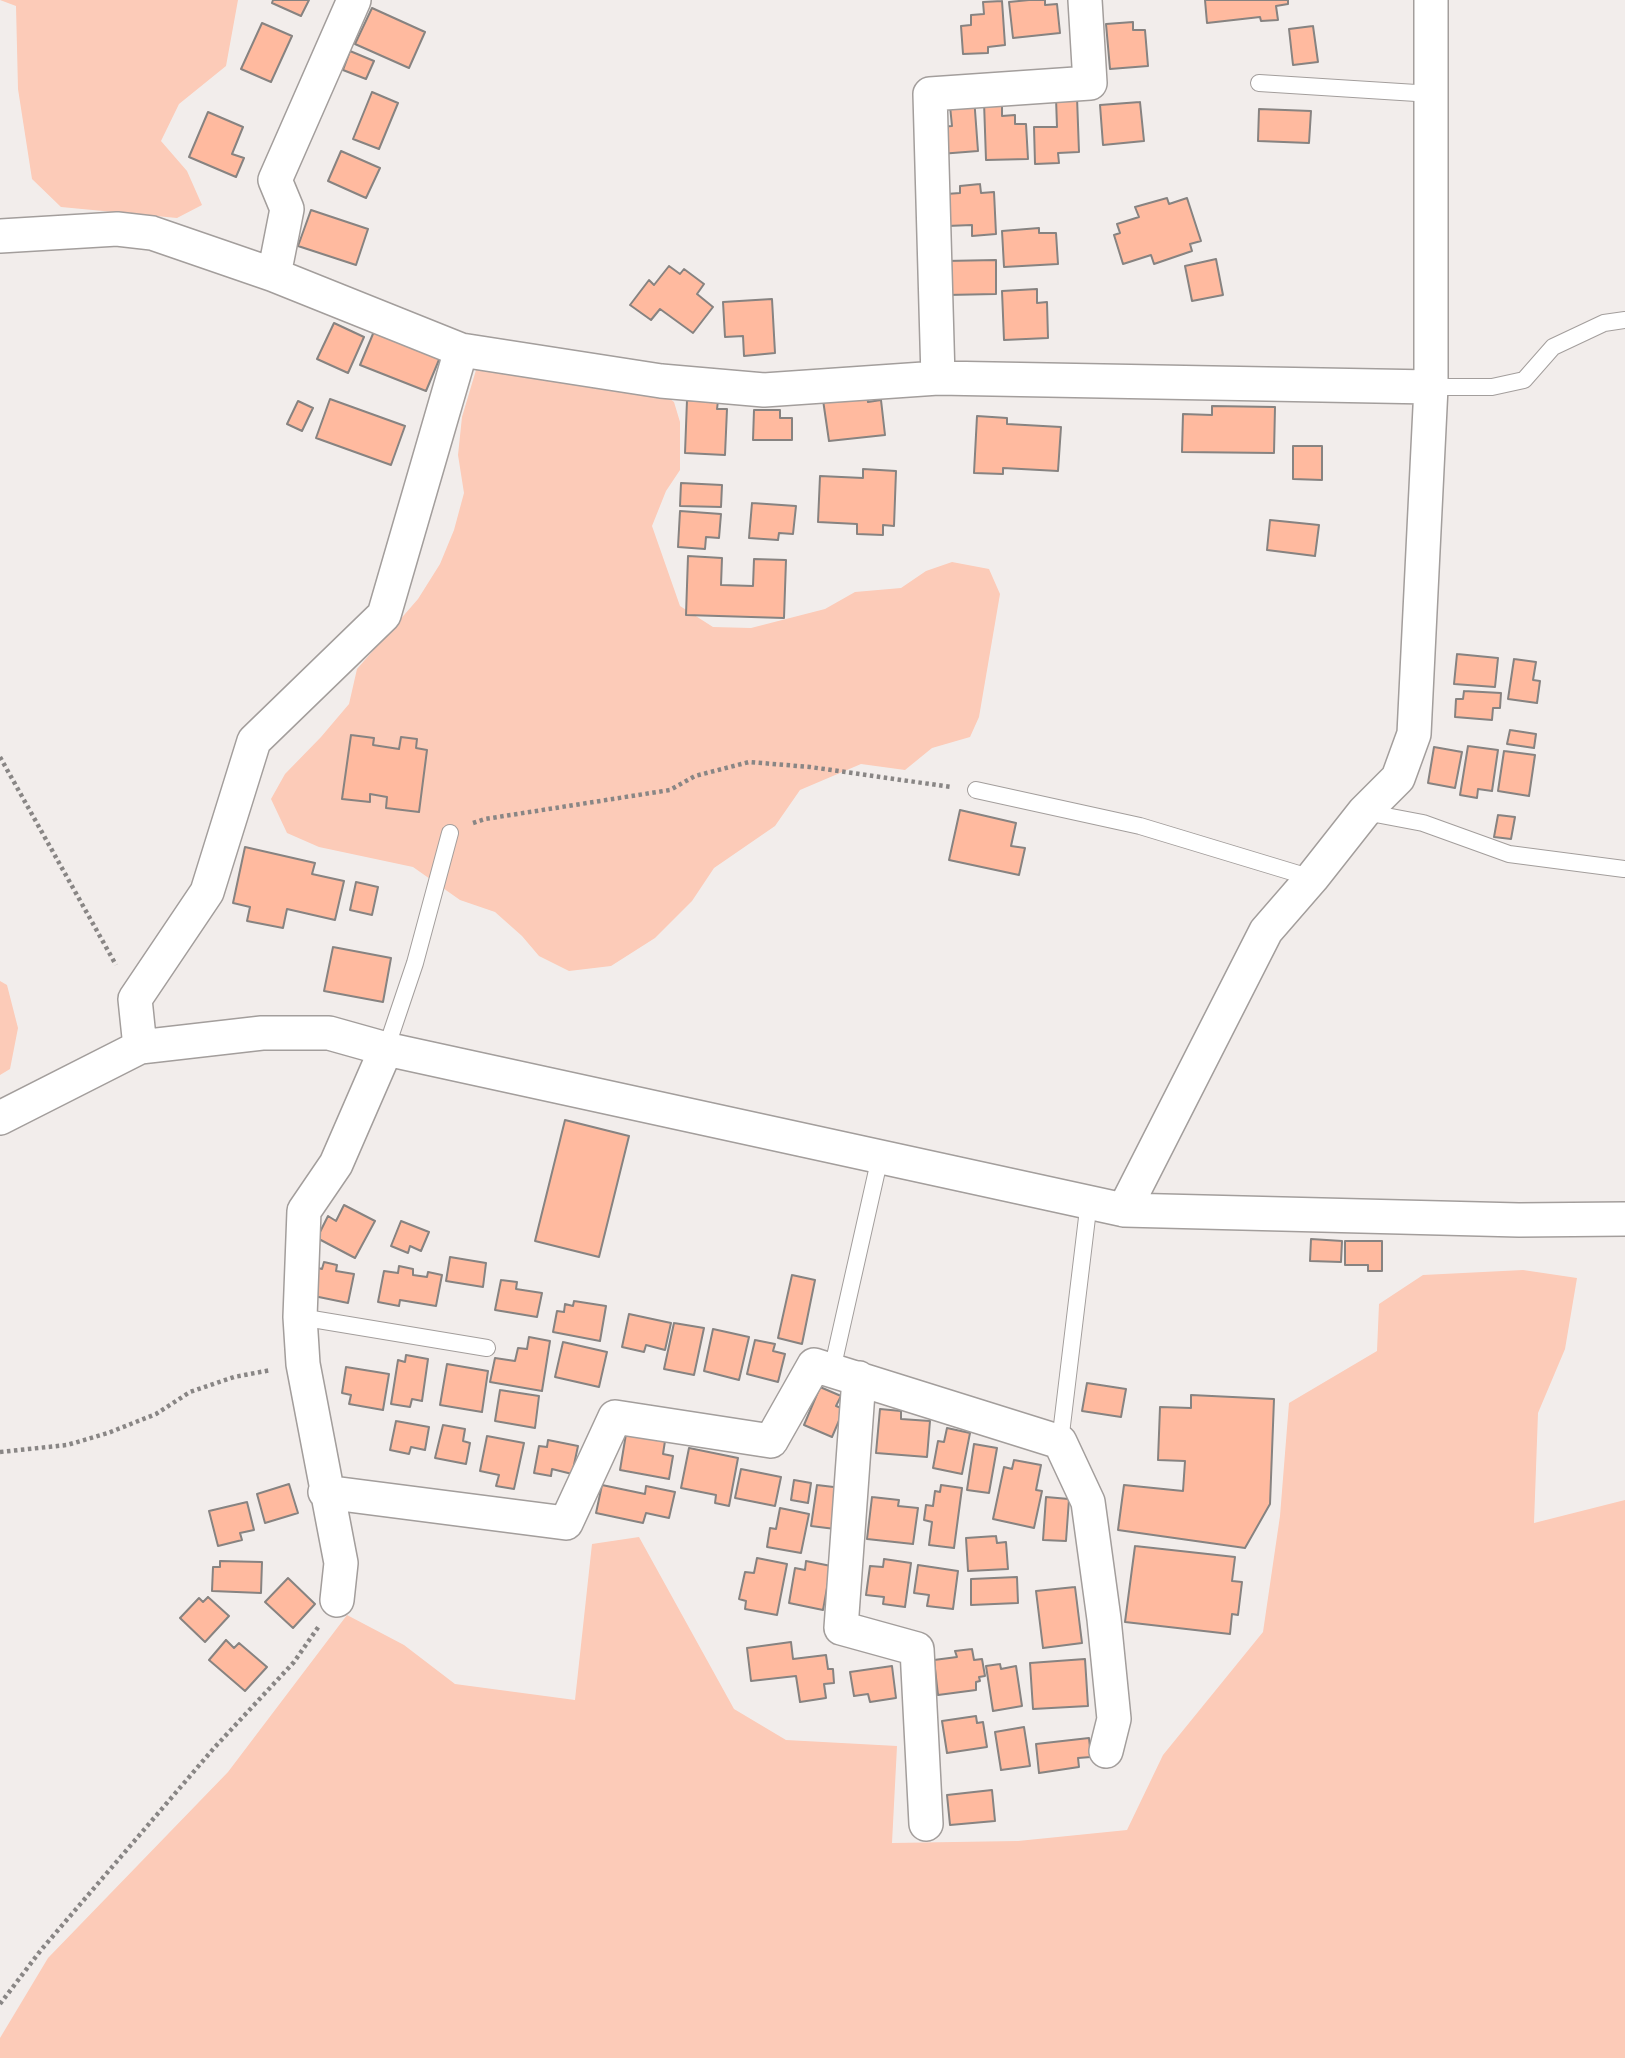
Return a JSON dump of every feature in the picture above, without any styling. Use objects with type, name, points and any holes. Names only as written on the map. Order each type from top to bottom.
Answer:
[{"type":"street","points":[[274,275],[287,209],[275,180],[354,0]]},
{"type":"street","points":[[938,378],[930,94],[1090,83],[1085,0]]},
{"type":"street","points":[[1124,1210],[1266,931],[1364,812],[1398,778],[1414,734],[1431,387],[1431,0]]},
{"type":"street","points":[[0,236],[117,229],[152,233],[274,275],[461,350],[661,381],[764,390],[938,378],[1431,387]]},
{"type":"street","points":[[140,1047],[135,999],[207,891],[254,741],[384,615],[461,350]]},
{"type":"street","points":[[0,1118],[140,1047],[262,1033],[329,1033],[386,1049],[1124,1210],[1519,1220],[1625,1219]]},
{"type":"street","points":[[337,1600],[341,1563],[303,1364],[300,1317],[304,1211],[336,1164],[386,1049]]},
{"type":"street","points":[[326,1492],[566,1523],[615,1417],[771,1441],[814,1365],[1060,1442],[1088,1502],[1090,1515],[1114,1719],[1105,1751]]},
{"type":"street","points":[[846,1374],[841,1628],[918,1649],[926,1824]]},
{"type":"lane","points":[[1259,83],[1432,94]]},
{"type":"lane","points":[[1431,387],[1492,387],[1524,380],[1553,347],[1604,323],[1625,320]]},
{"type":"lane","points":[[976,790],[1140,826],[1312,878]]},
{"type":"lane","points":[[1364,812],[1423,823],[1509,854],[1624,869]]},
{"type":"lane","points":[[386,1049],[415,963],[450,833]]},
{"type":"lane","points":[[846,1374],[880,1157]]},
{"type":"lane","points":[[1060,1442],[1089,1201]]},
{"type":"lane","points":[[300,1317],[487,1348]]},
{"type":"path","points":[[0,757],[135,999]]},
{"type":"path","points":[[450,833],[485,819],[670,790],[695,776],[749,762],[810,766],[976,790]]},
{"type":"path","points":[[0,1452],[67,1445],[156,1415],[190,1392],[234,1377],[303,1364]]},
{"type":"path","points":[[0,2004],[41,1950],[214,1748],[294,1662],[337,1600]]},
{"type":"shaded area","points":[[0,0],[238,0],[226,66],[179,104],[161,141],[187,171],[202,205],[177,218],[61,207],[32,179],[18,89],[16,6]]},
{"type":"shaded area","points":[[476,370],[511,371],[658,390],[674,402],[680,422],[680,470],[666,491],[652,526],[680,606],[713,627],[751,628],[825,609],[855,592],[901,588],[926,571],[952,562],[989,569],[1000,594],[979,717],[970,737],[932,748],[905,770],[861,764],[800,790],[775,826],[714,868],[692,901],[655,938],[611,966],[569,971],[539,956],[522,936],[495,912],[460,900],[413,867],[319,847],[287,833],[271,799],[285,774],[349,704],[357,669],[418,599],[440,564],[454,530],[464,493],[458,455],[462,417]]},
{"type":"shaded area","points":[[0,981],[7,985],[18,1028],[10,1069],[0,1075]]},
{"type":"shaded area","points":[[1523,1270],[1577,1278],[1565,1349],[1538,1413],[1534,1523],[1625,1500],[1625,2058],[0,2058],[0,2038],[48,1958],[228,1772],[347,1615],[404,1645],[455,1684],[575,1700],[592,1544],[639,1537],[734,1709],[786,1740],[897,1746],[892,1843],[1018,1841],[1127,1830],[1163,1755],[1263,1632],[1280,1516],[1289,1403],[1377,1351],[1379,1304],[1423,1275]]},
{"type":"building","points":[[273,0],[309,0],[301,16],[272,3]]},
{"type":"building","points":[[1045,0],[1045,5],[1057,4],[1060,33],[1013,38],[1009,2]]},
{"type":"building","points":[[1205,0],[1288,0],[1288,4],[1276,6],[1278,20],[1261,21],[1260,17],[1207,23]]},
{"type":"building","points":[[1002,1],[1005,45],[988,47],[988,53],[963,54],[961,26],[971,25],[971,15],[984,14],[983,2]]},
{"type":"building","points":[[372,8],[425,32],[409,68],[355,44]]},
{"type":"building","points":[[1133,22],[1133,30],[1145,30],[1148,66],[1110,69],[1106,24]]},
{"type":"building","points":[[262,23],[292,36],[271,82],[241,69]]},
{"type":"building","points":[[1313,26],[1318,62],[1293,65],[1289,29]]},
{"type":"building","points":[[350,51],[374,61],[366,79],[343,70]]},
{"type":"building","points":[[372,92],[398,103],[379,149],[353,139]]},
{"type":"building","points":[[974,97],[978,151],[940,154],[938,127],[952,126],[950,106]]},
{"type":"building","points":[[1077,97],[1079,152],[1058,153],[1059,163],[1035,164],[1034,127],[1057,127],[1056,98]]},
{"type":"building","points":[[1002,101],[1002,116],[1015,115],[1015,124],[1026,124],[1028,159],[986,160],[984,102]]},
{"type":"building","points":[[1140,102],[1144,141],[1103,145],[1100,105]]},
{"type":"building","points":[[1259,109],[1311,111],[1309,143],[1258,141]]},
{"type":"building","points":[[208,112],[243,127],[232,154],[244,158],[236,177],[189,157]]},
{"type":"building","points":[[341,151],[380,168],[366,198],[328,181]]},
{"type":"building","points":[[980,184],[981,193],[994,192],[996,234],[972,236],[972,225],[947,226],[946,194],[960,193],[960,186]]},
{"type":"building","points":[[1167,198],[1169,204],[1187,198],[1201,241],[1190,244],[1192,251],[1154,264],[1151,255],[1123,264],[1114,235],[1120,233],[1117,224],[1139,217],[1135,207]]},
{"type":"building","points":[[311,210],[368,229],[356,265],[298,246]]},
{"type":"building","points":[[1039,228],[1039,233],[1056,233],[1058,264],[1004,267],[1002,231]]},
{"type":"building","points":[[1216,259],[1223,295],[1192,301],[1185,266]]},
{"type":"building","points":[[996,260],[996,294],[946,295],[945,261]]},
{"type":"building","points":[[669,266],[680,274],[684,269],[704,284],[697,294],[713,307],[693,333],[660,309],[651,320],[630,305],[649,280],[654,285]]},
{"type":"building","points":[[1037,289],[1037,303],[1047,302],[1048,338],[1004,340],[1002,291]]},
{"type":"building","points":[[772,299],[775,353],[744,356],[743,336],[725,337],[723,302]]},
{"type":"building","points":[[334,323],[364,337],[348,373],[317,359]]},
{"type":"building","points":[[375,329],[441,355],[426,391],[360,365]]},
{"type":"building","points":[[867,395],[868,402],[881,400],[885,435],[829,441],[823,400]]},
{"type":"building","points":[[330,399],[405,426],[391,465],[316,438]]},
{"type":"building","points":[[687,400],[718,401],[717,409],[727,409],[725,455],[685,453]]},
{"type":"building","points":[[298,401],[313,408],[302,431],[287,424]]},
{"type":"building","points":[[1212,406],[1275,407],[1274,453],[1182,452],[1183,414],[1212,415]]},
{"type":"building","points":[[754,410],[780,410],[780,418],[792,418],[792,440],[753,440]]},
{"type":"building","points":[[977,416],[1007,418],[1007,424],[1061,427],[1058,471],[1003,468],[1003,474],[974,473]]},
{"type":"building","points":[[1293,446],[1322,446],[1322,480],[1293,479]]},
{"type":"building","points":[[863,469],[896,471],[894,526],[883,525],[883,535],[857,534],[857,524],[818,522],[820,476],[863,478]]},
{"type":"building","points":[[681,483],[722,485],[721,507],[680,506]]},
{"type":"building","points":[[752,503],[796,506],[793,534],[779,533],[778,540],[749,538]]},
{"type":"building","points":[[680,511],[721,514],[719,538],[706,537],[705,549],[678,547]]},
{"type":"building","points":[[1270,520],[1319,525],[1315,556],[1267,550]]},
{"type":"building","points":[[688,556],[722,558],[721,585],[753,586],[754,559],[786,560],[784,618],[686,615]]},
{"type":"building","points":[[1457,654],[1498,658],[1495,687],[1454,684]]},
{"type":"building","points":[[1514,659],[1536,662],[1533,680],[1540,681],[1537,703],[1508,699]]},
{"type":"building","points":[[1464,691],[1501,693],[1500,708],[1493,708],[1492,720],[1455,717],[1456,699],[1463,699]]},
{"type":"building","points":[[1510,730],[1536,734],[1534,748],[1507,744]]},
{"type":"building","points":[[351,735],[374,738],[373,745],[399,749],[401,737],[417,739],[416,748],[427,750],[419,812],[386,808],[387,797],[370,794],[370,802],[342,799]]},
{"type":"building","points":[[1468,746],[1498,750],[1492,791],[1478,789],[1477,798],[1460,795]]},
{"type":"building","points":[[1434,747],[1462,752],[1455,788],[1428,783]]},
{"type":"building","points":[[1504,751],[1535,755],[1529,796],[1498,791]]},
{"type":"building","points":[[960,810],[1016,823],[1011,846],[1025,848],[1019,875],[949,860]]},
{"type":"building","points":[[1498,815],[1515,817],[1511,839],[1494,837]]},
{"type":"building","points":[[245,847],[315,863],[312,874],[344,881],[335,920],[287,909],[283,928],[247,921],[250,907],[233,903]]},
{"type":"building","points":[[356,882],[378,887],[372,915],[350,910]]},
{"type":"building","points":[[333,947],[391,958],[383,1002],[324,991]]},
{"type":"building","points":[[565,1120],[629,1136],[599,1257],[535,1241]]},
{"type":"building","points":[[344,1205],[375,1221],[355,1258],[317,1238],[328,1216],[336,1221]]},
{"type":"building","points":[[401,1221],[429,1232],[421,1251],[410,1246],[408,1253],[391,1246]]},
{"type":"building","points":[[1311,1239],[1342,1241],[1341,1262],[1310,1261]]},
{"type":"building","points":[[1345,1241],[1382,1241],[1382,1271],[1368,1271],[1368,1265],[1345,1265]]},
{"type":"building","points":[[450,1257],[486,1263],[483,1287],[446,1281]]},
{"type":"building","points":[[324,1262],[337,1265],[336,1271],[354,1274],[348,1303],[309,1295],[314,1267],[322,1269]]},
{"type":"building","points":[[399,1266],[413,1269],[413,1275],[427,1277],[428,1272],[442,1275],[436,1306],[400,1300],[399,1306],[378,1302],[384,1271],[398,1273]]},
{"type":"building","points":[[792,1275],[815,1280],[802,1344],[778,1338]]},
{"type":"building","points":[[501,1280],[517,1282],[516,1289],[542,1293],[537,1317],[495,1310]]},
{"type":"building","points":[[574,1301],[606,1306],[600,1341],[553,1332],[557,1311],[564,1312],[565,1304],[573,1306]]},
{"type":"building","points":[[629,1314],[671,1323],[665,1350],[646,1345],[644,1352],[622,1347]]},
{"type":"building","points":[[674,1323],[704,1328],[694,1375],[664,1369]]},
{"type":"building","points":[[713,1329],[749,1337],[739,1380],[704,1371]]},
{"type":"building","points":[[529,1337],[550,1341],[542,1391],[490,1382],[495,1358],[515,1361],[518,1348],[527,1349]]},
{"type":"building","points":[[755,1340],[775,1344],[773,1351],[785,1354],[778,1382],[747,1374]]},
{"type":"building","points":[[563,1342],[607,1352],[599,1387],[555,1377]]},
{"type":"building","points":[[406,1355],[428,1359],[422,1401],[412,1399],[410,1407],[391,1404],[398,1360],[405,1362]]},
{"type":"building","points":[[447,1364],[488,1371],[482,1412],[440,1405]]},
{"type":"building","points":[[346,1367],[389,1374],[383,1410],[349,1404],[351,1395],[342,1393]]},
{"type":"building","points":[[1087,1383],[1126,1389],[1121,1417],[1082,1411]]},
{"type":"building","points":[[820,1387],[841,1396],[836,1406],[844,1409],[832,1437],[804,1425]]},
{"type":"building","points":[[500,1390],[539,1396],[535,1428],[495,1421]]},
{"type":"building","points":[[1191,1395],[1274,1399],[1270,1504],[1245,1548],[1118,1530],[1124,1485],[1183,1491],[1185,1461],[1158,1460],[1160,1407],[1191,1408]]},
{"type":"building","points":[[880,1409],[901,1411],[901,1419],[930,1421],[927,1457],[876,1453]]},
{"type":"building","points":[[396,1421],[429,1427],[425,1450],[411,1447],[409,1454],[390,1450]]},
{"type":"building","points":[[443,1425],[465,1429],[463,1441],[470,1443],[466,1464],[435,1458]]},
{"type":"building","points":[[947,1428],[970,1433],[962,1474],[933,1468],[938,1441],[944,1442]]},
{"type":"building","points":[[626,1434],[665,1441],[663,1454],[673,1456],[669,1479],[620,1470]]},
{"type":"building","points":[[487,1436],[524,1443],[514,1489],[496,1486],[499,1475],[480,1471]]},
{"type":"building","points":[[548,1440],[578,1446],[572,1474],[552,1469],[551,1476],[534,1473],[539,1446],[547,1447]]},
{"type":"building","points":[[974,1444],[997,1448],[989,1493],[967,1490]]},
{"type":"building","points":[[689,1448],[738,1458],[729,1506],[715,1503],[716,1495],[681,1488]]},
{"type":"building","points":[[1014,1460],[1041,1465],[1036,1490],[1042,1491],[1034,1528],[993,1519],[1004,1467],[1012,1469]]},
{"type":"building","points":[[741,1469],[781,1477],[775,1506],[735,1498]]},
{"type":"building","points":[[794,1480],[811,1483],[808,1503],[791,1500]]},
{"type":"building","points":[[289,1484],[298,1513],[265,1523],[257,1494]]},
{"type":"building","points":[[602,1485],[645,1494],[646,1486],[675,1492],[669,1518],[646,1513],[643,1523],[596,1513]]},
{"type":"building","points":[[817,1485],[842,1488],[835,1529],[811,1526]]},
{"type":"building","points":[[941,1485],[962,1488],[954,1548],[929,1545],[932,1522],[924,1520],[926,1505],[933,1506],[935,1491],[940,1492]]},
{"type":"building","points":[[872,1497],[899,1500],[898,1506],[918,1508],[913,1544],[867,1539]]},
{"type":"building","points":[[1046,1497],[1069,1499],[1066,1541],[1043,1540]]},
{"type":"building","points":[[247,1502],[254,1530],[240,1533],[242,1540],[218,1546],[209,1511]]},
{"type":"building","points":[[780,1508],[809,1514],[801,1553],[767,1547],[770,1528],[776,1529]]},
{"type":"building","points":[[996,1536],[997,1543],[1006,1542],[1008,1569],[968,1571],[966,1538]]},
{"type":"building","points":[[1135,1546],[1235,1557],[1232,1581],[1242,1582],[1238,1615],[1232,1614],[1230,1634],[1125,1622]]},
{"type":"building","points":[[757,1558],[787,1564],[777,1615],[745,1609],[746,1601],[739,1599],[745,1572],[754,1573]]},
{"type":"building","points":[[884,1559],[911,1563],[905,1607],[883,1604],[884,1597],[866,1595],[870,1566],[883,1567]]},
{"type":"building","points":[[220,1561],[262,1562],[261,1593],[212,1591],[213,1567],[220,1567]]},
{"type":"building","points":[[806,1561],[831,1566],[823,1610],[789,1603],[795,1568],[805,1570]]},
{"type":"building","points":[[918,1565],[958,1571],[953,1609],[927,1606],[929,1595],[914,1593]]},
{"type":"building","points":[[1017,1577],[1018,1603],[971,1605],[971,1579]]},
{"type":"building","points":[[288,1578],[315,1604],[293,1628],[265,1602]]},
{"type":"building","points":[[1075,1587],[1082,1643],[1043,1648],[1036,1591]]},
{"type":"building","points":[[208,1597],[229,1616],[205,1642],[180,1618],[199,1598],[203,1602]]},
{"type":"building","points":[[226,1640],[234,1648],[239,1643],[267,1667],[245,1691],[209,1660]]},
{"type":"building","points":[[791,1642],[793,1659],[826,1655],[828,1669],[833,1669],[834,1683],[824,1684],[826,1698],[800,1702],[796,1676],[751,1681],[747,1648]]},
{"type":"building","points":[[972,1649],[974,1660],[982,1659],[985,1676],[979,1677],[976,1690],[938,1695],[934,1660],[957,1657],[955,1651]]},
{"type":"building","points":[[1085,1659],[1088,1706],[1033,1709],[1030,1663]]},
{"type":"building","points":[[1000,1664],[1001,1669],[1016,1666],[1022,1706],[993,1711],[986,1666]]},
{"type":"building","points":[[892,1666],[896,1698],[870,1702],[868,1694],[854,1696],[850,1672]]},
{"type":"building","points":[[976,1716],[977,1723],[983,1722],[987,1747],[947,1753],[942,1721]]},
{"type":"building","points":[[1024,1727],[1030,1766],[1001,1770],[995,1732]]},
{"type":"building","points":[[1089,1738],[1091,1757],[1078,1758],[1079,1767],[1039,1773],[1036,1744]]},
{"type":"building","points":[[992,1790],[995,1821],[950,1825],[947,1795]]}]
